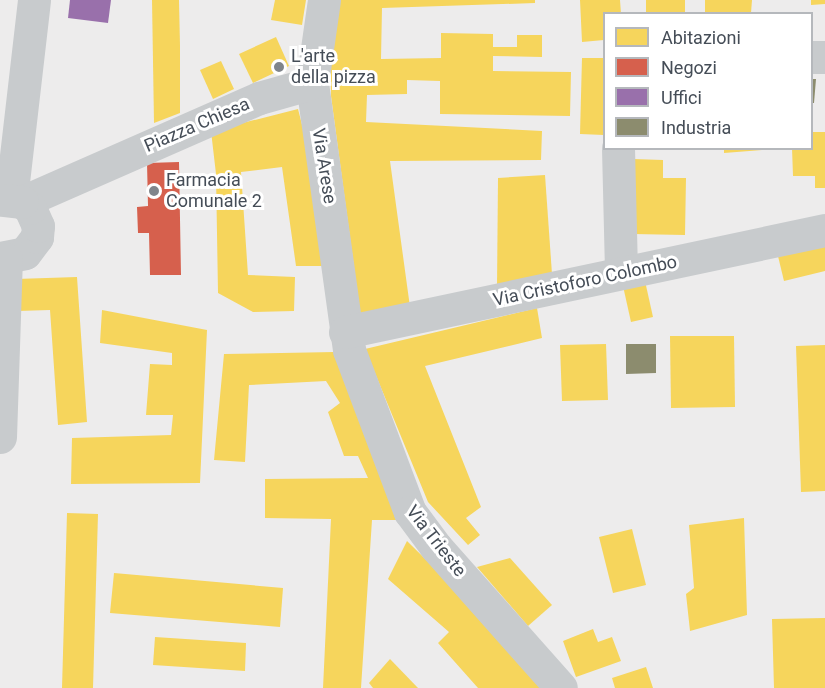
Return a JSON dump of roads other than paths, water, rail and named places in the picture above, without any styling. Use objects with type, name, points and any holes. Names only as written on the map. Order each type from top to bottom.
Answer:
[{"type":"street","points":[[0,437],[3,258],[16,258],[33,246],[18,207],[34,0]]},
{"type":"street","name":"Via Arese","points":[[324,0],[312,83],[345,332]]},
{"type":"street","name":"Piazza Chiesa","points":[[18,207],[84,174],[259,98],[312,83]]},
{"type":"street","points":[[618,150],[621,273]]},
{"type":"street","name":"Via Cristoforo Colombo","points":[[345,332],[825,230]]},
{"type":"street","name":"Via Trieste","points":[[345,332],[410,512],[436,547],[561,688]]},
{"type":"place","name":"L'arte della pizza","points":[[279,67]]},
{"type":"place","name":"Farmacia Comunale 2","points":[[154,191]]}]
